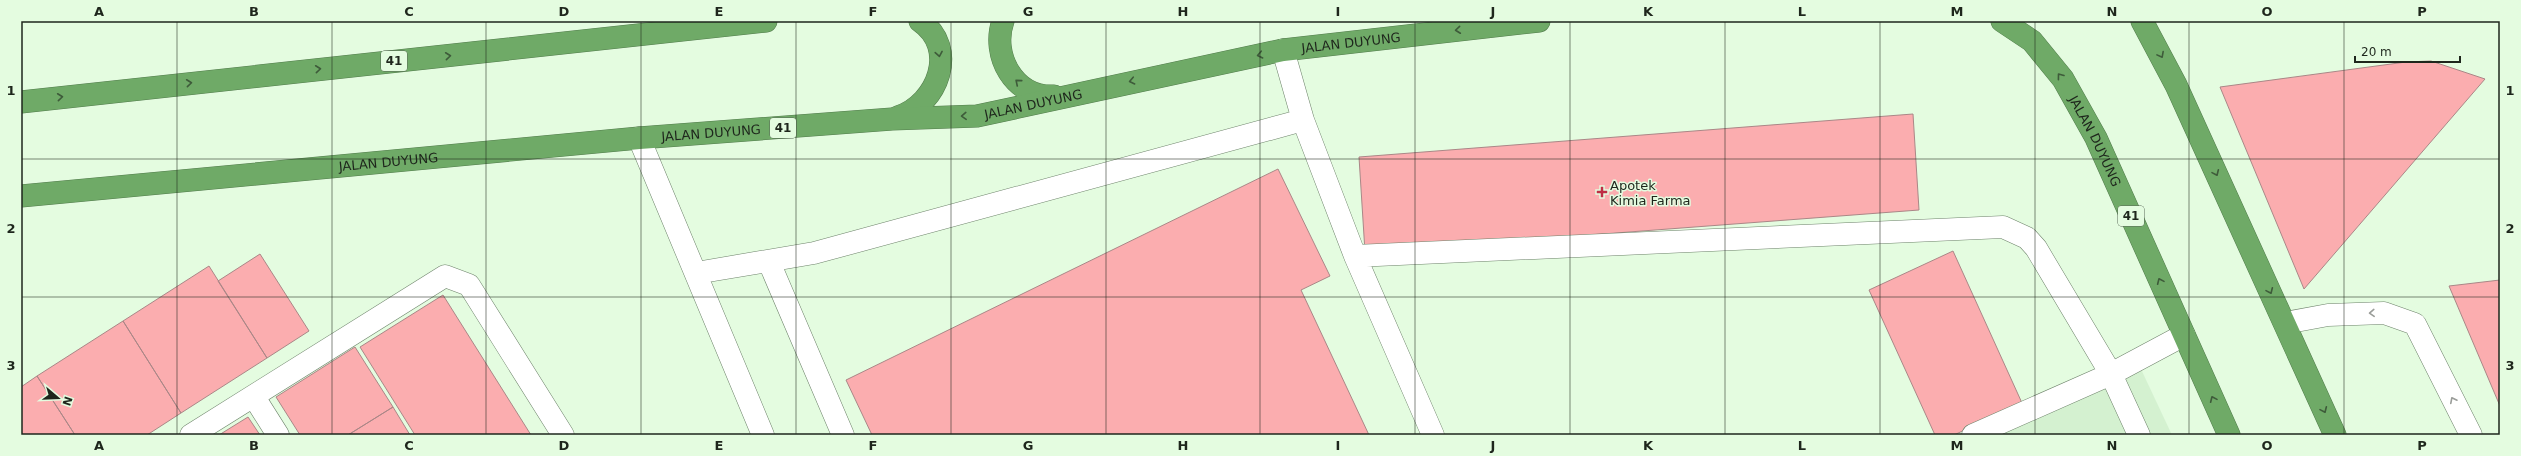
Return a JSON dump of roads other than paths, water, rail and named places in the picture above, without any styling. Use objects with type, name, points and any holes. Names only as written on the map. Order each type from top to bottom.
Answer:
[{"type":"highway","points":[[892,120],[909,114],[924,103],[934,88],[940,72],[940,54],[934,36],[920,21]]},
{"type":"highway","points":[[1003,21],[999,32],[999,49],[1004,66],[1015,81],[1031,92],[1049,96],[1067,95]]},
{"type":"highway","name":"JALAN DUYUNG","points":[[21,196],[639,138],[892,120],[977,116],[1067,95],[1283,50],[1539,21]]},
{"type":"highway","name":"JALAN DUYUNG","points":[[2002,21],[2032,41],[2063,79],[2096,138],[2229,435]]},
{"type":"highway","points":[[2142,21],[2176,85],[2335,435]]},
{"type":"highway","name":"41","points":[[21,102],[755,22]]},
{"type":"street","points":[[1283,50],[1303,120],[1355,256],[1432,435]]},
{"type":"street","points":[[696,273],[814,253],[1303,120]]},
{"type":"street","points":[[639,138],[763,435]]},
{"type":"street","points":[[1355,256],[2003,227],[2026,238],[2036,248],[2111,374],[2140,435]]},
{"type":"street","points":[[768,262],[843,435]]},
{"type":"street","points":[[191,435],[254,397],[445,276],[469,285],[563,435]]},
{"type":"street","points":[[2285,323],[2328,315],[2384,313],[2415,324],[2471,435]]},
{"type":"street","points":[[1973,435],[2111,374],[2184,336]]},
{"type":"street","points":[[254,397],[278,435]]},
{"type":"place","name":"Apotek Kimia Farma","points":[[1602,192]]}]
